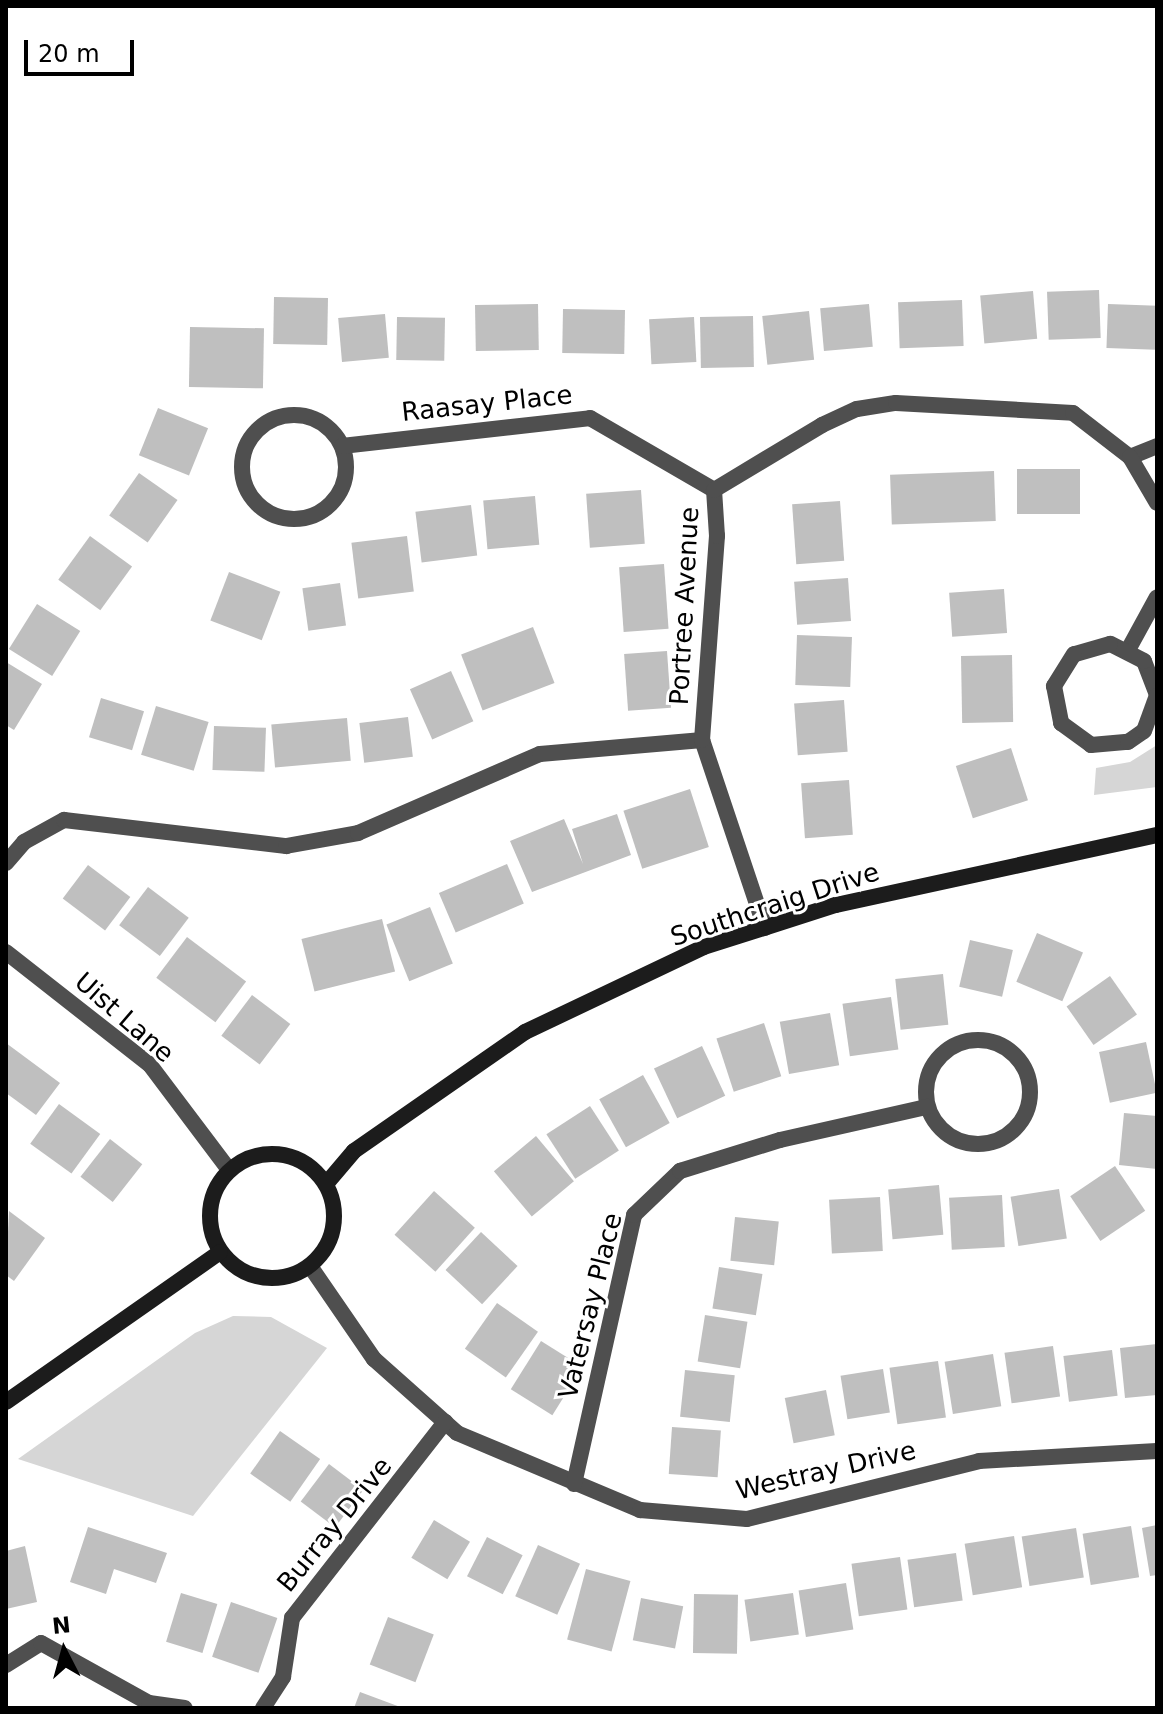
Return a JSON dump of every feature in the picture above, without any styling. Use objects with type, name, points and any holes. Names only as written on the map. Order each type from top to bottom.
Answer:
[{"type":"street","name":"Portree Avenue","points":[[765,928],[702,740],[717,536],[714,490],[822,425],[857,409],[896,403],[1073,413],[1130,457],[1157,503]]},
{"type":"street","points":[[281,416],[319,420],[342,446],[344,482],[321,513],[283,518],[263,510],[243,483],[248,440],[261,425],[281,416]]},
{"type":"street","name":"Raasay Place","points":[[342,446],[590,418],[714,490]]},
{"type":"street","points":[[1130,457],[1157,446]]},
{"type":"street","points":[[1128,650],[1157,597]]},
{"type":"street","points":[[1110,644],[1128,650],[1154,677],[1157,696],[1144,731],[1128,742],[1091,745],[1061,723],[1054,686],[1074,654],[1110,644]]},
{"type":"street","points":[[6,863],[24,842],[64,820],[286,846],[370,829],[540,754],[702,740]]},
{"type":"street","name":"Southcraig Drive","points":[[326,1184],[354,1151],[525,1032],[704,947],[836,905],[1157,835]]},
{"type":"street","name":"Uist Lane","points":[[6,952],[150,1065],[229,1170]]},
{"type":"street","points":[[965,1040],[1003,1045],[1026,1070],[1028,1107],[1005,1137],[967,1144],[947,1135],[927,1107],[932,1065],[945,1050],[965,1040]]},
{"type":"street","name":"Vatersay Place","points":[[574,1484],[634,1215],[680,1171],[780,1140],[927,1107]]},
{"type":"street","points":[[278,1153],[300,1160],[326,1184],[334,1226],[325,1249],[310,1266],[265,1279],[239,1270],[220,1252],[209,1226],[209,1206],[229,1170],[245,1159],[278,1153]]},
{"type":"street","points":[[6,1402],[220,1252]]},
{"type":"street","name":"Westray Drive","points":[[310,1266],[374,1359],[457,1433],[640,1510],[747,1519],[979,1461],[1157,1451]]},
{"type":"street","name":"Burray Drive","points":[[263,1708],[283,1677],[292,1618],[445,1422]]},
{"type":"street","points":[[6,1665],[41,1643],[149,1703],[185,1708]]},
{"type":"shaded area","points":[[1157,745],[1157,787],[1094,795],[1096,768],[1130,762]]},
{"type":"shaded area","points":[[233,1316],[271,1317],[327,1348],[193,1516],[18,1459],[195,1333]]},
{"type":"building","points":[[1099,290],[1101,338],[1049,340],[1047,292]]},
{"type":"building","points":[[1033,291],[1037,339],[984,343],[980,296]]},
{"type":"building","points":[[274,297],[328,298],[327,345],[273,344]]},
{"type":"building","points":[[962,300],[964,346],[900,348],[898,302]]},
{"type":"building","points":[[538,304],[539,350],[476,351],[475,305]]},
{"type":"building","points":[[869,304],[873,347],[824,351],[820,308]]},
{"type":"building","points":[[1108,304],[1157,306],[1155,350],[1106,348]]},
{"type":"building","points":[[563,309],[625,310],[624,354],[562,353]]},
{"type":"building","points":[[809,311],[814,360],[767,365],[762,316]]},
{"type":"building","points":[[385,314],[389,358],[342,362],[338,318]]},
{"type":"building","points":[[753,316],[754,367],[701,368],[700,317]]},
{"type":"building","points":[[397,317],[445,318],[444,361],[396,360]]},
{"type":"building","points":[[694,317],[696,362],[651,364],[649,319]]},
{"type":"building","points":[[190,327],[264,328],[263,388],[189,387]]},
{"type":"building","points":[[158,408],[208,428],[189,476],[139,455]]},
{"type":"building","points":[[1017,469],[1080,469],[1080,514],[1017,514]]},
{"type":"building","points":[[994,471],[996,521],[892,525],[890,475]]},
{"type":"building","points":[[139,473],[178,500],[148,543],[109,516]]},
{"type":"building","points":[[641,490],[645,544],[590,548],[586,494]]},
{"type":"building","points":[[535,496],[539,545],[487,549],[483,501]]},
{"type":"building","points":[[840,501],[844,561],[796,564],[792,504]]},
{"type":"building","points":[[471,505],[477,556],[422,562],[415,512]]},
{"type":"building","points":[[90,536],[132,567],[100,610],[58,580]]},
{"type":"building","points":[[407,536],[414,592],[358,598],[351,543]]},
{"type":"building","points":[[664,564],[669,629],[624,632],[619,567]]},
{"type":"building","points":[[229,572],[280,592],[262,640],[210,621]]},
{"type":"building","points":[[848,578],[851,621],[797,625],[794,582]]},
{"type":"building","points":[[340,583],[346,626],[308,631],[302,588]]},
{"type":"building","points":[[1004,589],[1007,633],[952,637],[949,593]]},
{"type":"building","points":[[37,604],[80,631],[52,676],[9,649]]},
{"type":"building","points":[[533,627],[555,683],[483,711],[461,655]]},
{"type":"building","points":[[797,635],[852,637],[850,687],[795,685]]},
{"type":"building","points":[[667,651],[671,708],[628,711],[624,654]]},
{"type":"building","points":[[1012,655],[1013,722],[962,723],[961,656]]},
{"type":"building","points":[[6,662],[42,684],[14,730],[6,725]]},
{"type":"building","points":[[451,671],[473,721],[432,740],[410,689]]},
{"type":"building","points":[[101,698],[144,711],[132,750],[89,737]]},
{"type":"building","points":[[844,700],[848,752],[798,755],[794,703]]},
{"type":"building","points":[[156,706],[209,722],[194,771],[141,755]]},
{"type":"building","points":[[408,717],[413,757],[364,763],[359,723]]},
{"type":"building","points":[[347,718],[351,761],[275,767],[271,725]]},
{"type":"building","points":[[214,726],[266,728],[264,772],[212,770]]},
{"type":"building","points":[[1011,748],[1028,800],[973,818],[956,766]]},
{"type":"building","points":[[849,780],[853,835],[805,838],[801,783]]},
{"type":"building","points":[[690,789],[709,847],[642,869],[623,811]]},
{"type":"building","points":[[617,814],[631,855],[532,892],[510,841],[564,819],[583,864],[572,829]]},
{"type":"building","points":[[507,864],[524,904],[456,932],[439,893]]},
{"type":"building","points":[[88,865],[130,897],[105,930],[63,899]]},
{"type":"building","points":[[148,887],[189,918],[160,956],[119,925]]},
{"type":"building","points":[[430,907],[453,964],[409,981],[386,925]]},
{"type":"building","points":[[382,919],[395,971],[315,991],[301,939]]},
{"type":"building","points":[[1037,933],[1083,953],[1062,1001],[1016,982]]},
{"type":"building","points":[[187,937],[246,982],[215,1022],[156,978]]},
{"type":"building","points":[[970,940],[1013,950],[1002,997],[959,987]]},
{"type":"building","points":[[943,974],[948,1025],[901,1030],[895,979]]},
{"type":"building","points":[[1110,976],[1137,1015],[1094,1045],[1067,1006]]},
{"type":"building","points":[[252,995],[290,1024],[260,1065],[221,1036]]},
{"type":"building","points":[[891,997],[898,1049],[850,1056],[842,1004]]},
{"type":"building","points":[[830,1013],[839,1065],[789,1074],[780,1022]]},
{"type":"building","points":[[764,1023],[781,1076],[734,1092],[716,1038]]},
{"type":"building","points":[[1146,1042],[1157,1093],[1110,1103],[1099,1052]]},
{"type":"building","points":[[6,1043],[60,1083],[36,1115],[6,1093]]},
{"type":"building","points":[[702,1046],[725,1096],[677,1118],[654,1068]]},
{"type":"building","points":[[643,1075],[670,1123],[626,1147],[599,1099]]},
{"type":"building","points":[[59,1104],[100,1134],[71,1174],[30,1144]]},
{"type":"building","points":[[590,1106],[619,1150],[575,1179],[546,1134]]},
{"type":"building","points":[[1124,1113],[1157,1116],[1157,1169],[1119,1165]]},
{"type":"building","points":[[536,1136],[574,1181],[532,1217],[494,1171]]},
{"type":"building","points":[[110,1139],[142,1164],[113,1202],[80,1177]]},
{"type":"building","points":[[1115,1166],[1145,1211],[1100,1241],[1070,1196]]},
{"type":"building","points":[[939,1185],[943,1235],[893,1239],[888,1189]]},
{"type":"building","points":[[1059,1189],[1067,1238],[1018,1246],[1011,1197]]},
{"type":"building","points":[[434,1191],[475,1228],[435,1272],[395,1235]]},
{"type":"building","points":[[1002,1195],[1005,1247],[952,1250],[949,1198]]},
{"type":"building","points":[[880,1197],[883,1251],[832,1254],[829,1200]]},
{"type":"building","points":[[9,1211],[45,1238],[14,1281],[6,1275]]},
{"type":"building","points":[[735,1217],[779,1222],[774,1265],[730,1261]]},
{"type":"building","points":[[481,1232],[518,1266],[482,1304],[446,1270]]},
{"type":"building","points":[[719,1267],[762,1274],[756,1315],[712,1308]]},
{"type":"building","points":[[497,1303],[538,1332],[506,1378],[465,1349]]},
{"type":"building","points":[[705,1315],[747,1322],[740,1368],[698,1361]]},
{"type":"building","points":[[541,1341],[583,1367],[552,1415],[511,1389]]},
{"type":"building","points":[[1157,1344],[1157,1395],[1125,1398],[1120,1348]]},
{"type":"building","points":[[1053,1346],[1060,1397],[1012,1403],[1004,1353]]},
{"type":"building","points":[[1112,1350],[1118,1396],[1069,1402],[1063,1356]]},
{"type":"building","points":[[993,1354],[1001,1406],[953,1414],[945,1362]]},
{"type":"building","points":[[938,1361],[946,1417],[897,1424],[889,1368]]},
{"type":"building","points":[[883,1369],[890,1412],[847,1419],[841,1376]]},
{"type":"building","points":[[685,1370],[735,1375],[730,1422],[680,1417]]},
{"type":"building","points":[[826,1390],[835,1435],[794,1443],[785,1398]]},
{"type":"building","points":[[672,1427],[721,1430],[718,1477],[669,1474]]},
{"type":"building","points":[[280,1431],[320,1459],[290,1502],[250,1474]]},
{"type":"building","points":[[329,1464],[363,1490],[335,1527],[301,1502]]},
{"type":"building","points":[[434,1520],[470,1542],[447,1579],[411,1558]]},
{"type":"building","points":[[1157,1525],[1157,1575],[1150,1576],[1142,1528]]},
{"type":"building","points":[[1131,1526],[1139,1577],[1091,1585],[1083,1534]]},
{"type":"building","points":[[88,1527],[167,1553],[156,1583],[114,1569],[106,1594],[70,1582]]},
{"type":"building","points":[[1076,1528],[1084,1577],[1029,1586],[1022,1537]]},
{"type":"building","points":[[1014,1536],[1022,1587],[973,1595],[965,1544]]},
{"type":"building","points":[[487,1537],[523,1555],[503,1594],[467,1576]]},
{"type":"building","points":[[538,1545],[580,1564],[557,1615],[515,1596]]},
{"type":"building","points":[[25,1546],[37,1602],[6,1609],[6,1551]]},
{"type":"building","points":[[956,1553],[963,1601],[914,1607],[907,1560]]},
{"type":"building","points":[[900,1557],[907,1609],[859,1616],[851,1564]]},
{"type":"building","points":[[586,1569],[630,1581],[612,1651],[567,1640]]},
{"type":"building","points":[[846,1583],[853,1629],[806,1637],[799,1591]]},
{"type":"building","points":[[181,1593],[217,1604],[202,1653],[166,1642]]},
{"type":"building","points":[[793,1593],[799,1635],[750,1641],[744,1600]]},
{"type":"building","points":[[694,1594],[738,1595],[737,1654],[693,1653]]},
{"type":"building","points":[[641,1598],[683,1606],[675,1648],[633,1640]]},
{"type":"building","points":[[231,1602],[277,1618],[258,1673],[212,1657]]},
{"type":"building","points":[[388,1617],[434,1635],[415,1682],[370,1665]]},
{"type":"building","points":[[360,1692],[403,1708],[354,1708]]}]
